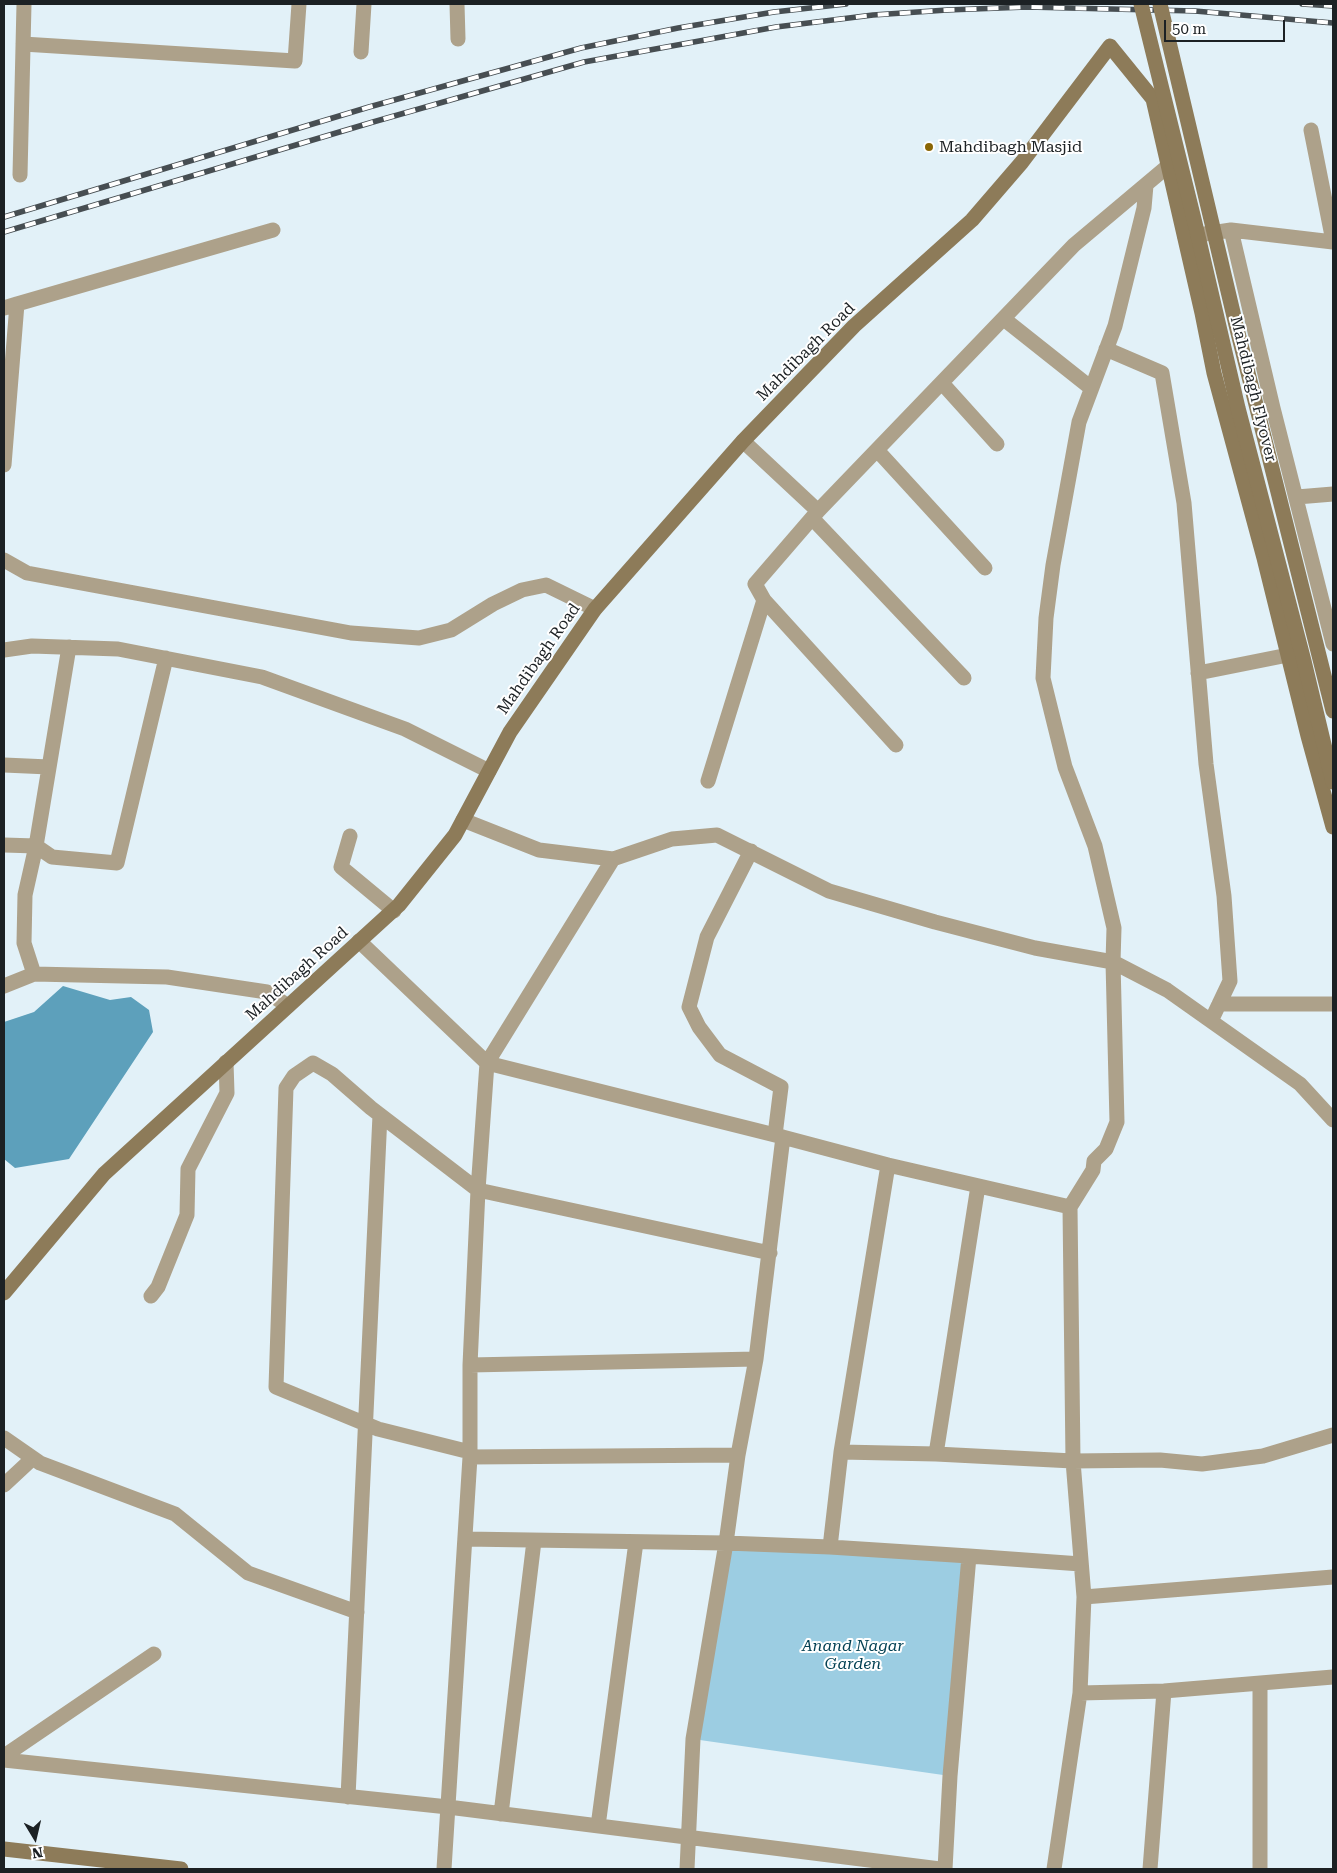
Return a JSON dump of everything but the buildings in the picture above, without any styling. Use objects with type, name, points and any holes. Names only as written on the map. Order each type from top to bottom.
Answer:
[{"type":"street","points":[[20,175],[24,4]]},
{"type":"street","points":[[23,44],[295,61],[299,4]]},
{"type":"street","points":[[361,52],[364,4]]},
{"type":"street","points":[[457,4],[458,39]]},
{"type":"street","name":"Mahdibagh Flyover","points":[[1141,4],[1238,408],[1304,661],[1333,782]]},
{"type":"street","name":"Mahdibagh Flyover","points":[[1160,4],[1236,326],[1333,711]]},
{"type":"street","name":"Mahdibagh Road","points":[[4,1293],[9,1277],[104,1174],[394,911],[455,835],[510,732],[595,609],[744,441],[854,326],[972,220],[1022,162],[1110,46],[1153,99],[1168,166]]},
{"type":"street","points":[[1184,237],[1231,230],[1333,241],[1311,130]]},
{"type":"street","points":[[896,745],[764,600],[755,584],[815,514],[1074,245],[1168,166],[1214,374],[1262,548],[1333,827]]},
{"type":"street","points":[[1054,1869],[1080,1693],[1084,1597],[1073,1461],[1070,1207],[1093,1170],[1094,1161],[1106,1149],[1116,1122],[1114,928],[1095,846],[1065,766],[1043,678],[1046,618],[1053,565],[1079,422],[1115,326],[1144,208],[1146,185]]},
{"type":"street","points":[[4,465],[10,306],[273,230]]},
{"type":"street","points":[[1231,230],[1273,408],[1333,638]]},
{"type":"street","points":[[1004,319],[1091,388]]},
{"type":"street","points":[[1106,349],[1162,373],[1184,503],[1206,764],[1225,905],[1230,982],[1211,1021]]},
{"type":"street","points":[[942,383],[997,444]]},
{"type":"street","points":[[744,441],[815,514],[964,678]]},
{"type":"street","points":[[877,450],[984,568]]},
{"type":"street","points":[[1297,497],[1333,494]]},
{"type":"street","points":[[4,560],[27,573],[351,633],[419,638],[451,630],[493,604],[522,590],[546,585],[595,609]]},
{"type":"street","points":[[708,781],[764,600]]},
{"type":"street","points":[[4,650],[32,646],[118,649],[262,677],[405,729],[489,771]]},
{"type":"street","points":[[34,974],[24,943],[25,895],[36,846],[69,648]]},
{"type":"street","points":[[1198,673],[1288,655]]},
{"type":"street","points":[[4,845],[36,846],[52,857],[117,863],[166,658]]},
{"type":"street","points":[[4,765],[49,766]]},
{"type":"street","points":[[463,820],[538,850],[613,859],[672,840],[717,835],[829,891],[1034,948],[1113,962],[1167,990],[1300,1084],[1333,1120]]},
{"type":"street","points":[[350,836],[341,867],[394,911]]},
{"type":"street","points":[[687,1869],[690,1838],[693,1739],[726,1543],[738,1455],[756,1359],[770,1253],[781,1087],[720,1055],[699,1027],[689,1007],[707,937],[751,851]]},
{"type":"street","points":[[444,1869],[470,1455],[470,1365],[478,1190],[487,1063],[613,859]]},
{"type":"street","points":[[359,941],[487,1063],[888,1165],[1070,1207]]},
{"type":"street","points":[[4,986],[34,974],[167,977],[266,992],[288,1006]]},
{"type":"street","points":[[1219,1004],[1333,1004]]},
{"type":"street","points":[[151,1296],[158,1286],[187,1215],[188,1169],[227,1093],[226,1062]]},
{"type":"street","points":[[738,1455],[470,1455],[378,1429],[276,1387],[286,1088],[294,1076],[313,1063],[332,1074],[380,1115],[478,1190],[770,1253]]},
{"type":"street","points":[[348,1797],[380,1115]]},
{"type":"street","points":[[830,1547],[841,1452],[888,1165]]},
{"type":"street","points":[[936,1454],[978,1186]]},
{"type":"street","points":[[470,1365],[756,1359]]},
{"type":"street","points":[[841,1452],[936,1454],[1073,1461],[1160,1460],[1202,1464],[1263,1456],[1333,1435]]},
{"type":"street","points":[[4,1438],[40,1463],[175,1514],[248,1573],[357,1612]]},
{"type":"street","points":[[4,1485],[33,1458]]},
{"type":"street","points":[[465,1539],[726,1543],[830,1547],[1081,1564]]},
{"type":"street","points":[[501,1814],[534,1540]]},
{"type":"street","points":[[598,1826],[636,1542]]},
{"type":"street","points":[[945,1869],[950,1776],[969,1556]]},
{"type":"street","points":[[1084,1597],[1333,1577]]},
{"type":"street","points":[[4,1756],[154,1654]]},
{"type":"street","points":[[1080,1693],[1164,1691],[1333,1676]]},
{"type":"street","points":[[1260,1683],[1260,1869]]},
{"type":"street","points":[[1150,1869],[1164,1691]]},
{"type":"street","points":[[4,1760],[448,1807],[940,1869]]},
{"type":"street","points":[[4,1849],[94,1864],[182,1869]]},
{"type":"green space","name":"Anand Nagar Garden","points":[[726,1543],[969,1556],[950,1776],[693,1739]]},
{"type":"shaded area","points":[[63,986],[110,1000],[131,997],[149,1010],[153,1032],[69,1159],[15,1168],[4,1159],[4,1022],[34,1012]]},
{"type":"railway","points":[[4,217],[369,107],[581,48],[678,28],[774,12],[846,4]]},
{"type":"railway","points":[[1302,4],[1333,6]]},
{"type":"railway","points":[[4,232],[373,122],[584,62],[776,27],[873,15],[1027,7],[1195,11],[1333,23]]},
{"type":"place","name":"Mahdibagh Masjid","points":[[929,147]]}]
